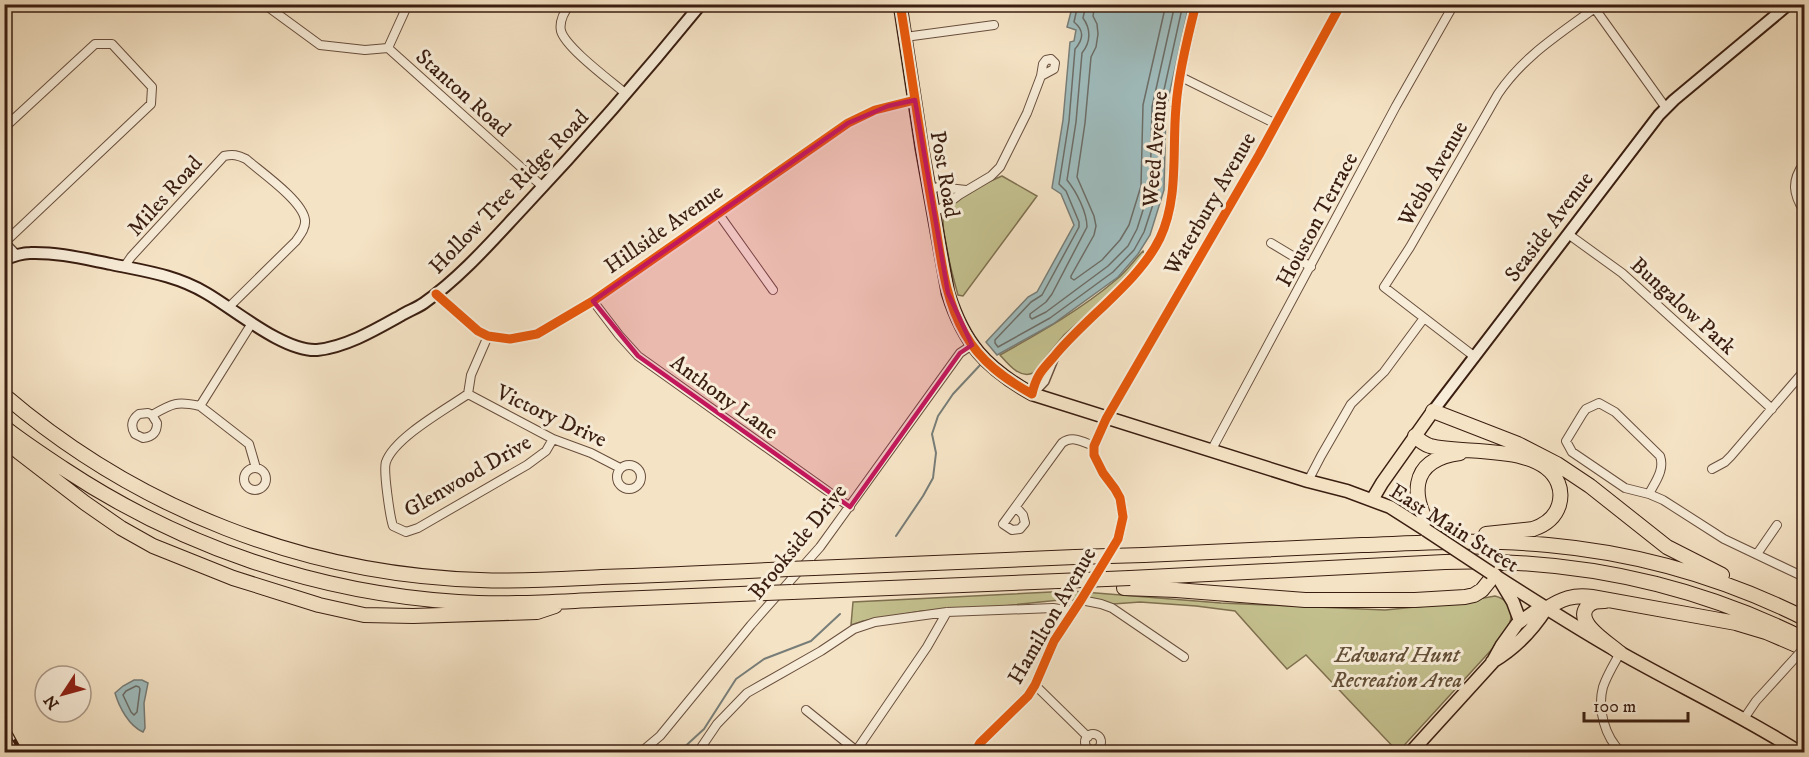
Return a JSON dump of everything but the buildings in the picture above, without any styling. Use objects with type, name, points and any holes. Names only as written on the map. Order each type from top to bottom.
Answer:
[{"type":"highway","points":[[4,395],[82,454],[168,503],[237,533],[284,549],[332,562],[406,575],[480,580],[547,579],[1481,541],[1565,547],[1623,556],[1721,582],[1768,601]]},
{"type":"highway","points":[[1433,411],[1545,457],[1579,478],[1667,547],[1804,618]]},
{"type":"highway","points":[[4,427],[35,451],[100,492],[144,516],[213,548],[285,572],[334,585],[409,598],[484,603],[571,601],[1077,580],[1305,600],[1435,599],[1474,595],[1482,590],[1494,575]]},
{"type":"highway","points":[[1334,547],[1526,530],[1540,527],[1551,519],[1558,507],[1561,495],[1560,486],[1552,473],[1540,464],[1522,457],[1489,451],[1430,446],[1414,436]]},
{"type":"highway","points":[[4,439],[85,503],[121,528],[153,546],[233,578],[319,605],[364,615],[413,616],[537,612],[571,601]]},
{"type":"highway","points":[[1430,532],[1418,501],[1418,484],[1422,474],[1430,465],[1444,456],[1489,451]]},
{"type":"highway","points":[[1127,583],[1454,562],[1494,561],[1544,564],[1593,570],[1674,588],[1736,609],[1804,639]]},
{"type":"highway","points":[[1546,609],[1564,598],[1578,596],[1644,606],[1736,623],[1766,632],[1802,651]]},
{"type":"highway","points":[[1620,653],[1587,624],[1584,616],[1587,607],[1597,601],[1644,606]]},
{"type":"main road","name":"Hollow Tree Ridge Road","points":[[4,260],[29,252],[75,257],[162,274],[181,280],[278,338],[299,348],[316,350],[340,345],[380,327],[436,294],[491,242],[543,187],[626,94],[701,4]]},
{"type":"main road","name":"Post Road","points":[[900,4],[928,189],[948,293],[958,321],[973,347]]},
{"type":"main road","name":"Seaside Avenue","points":[[1372,500],[1414,436],[1666,108],[1789,4]]},
{"type":"main road","name":"East Main Street","points":[[973,347],[989,365],[1032,394],[1106,419],[1347,491],[1390,507],[1546,609],[1799,753]]},
{"type":"main road","points":[[1494,575],[1513,602],[1520,621]]},
{"type":"main road","points":[[1411,753],[1505,648],[1520,621],[1535,611],[1546,609]]},
{"type":"main road","points":[[1505,648],[1533,627],[1546,609]]},
{"type":"street","name":"Stanton Road","points":[[264,4],[321,45],[365,50],[388,48],[543,187]]},
{"type":"street","name":"Stanton Road","points":[[388,48],[408,4]]},
{"type":"street","points":[[570,4],[560,24],[561,32],[574,50],[626,94]]},
{"type":"street","name":"Weed Avenue","points":[[1032,394],[1034,382],[1042,368],[1137,272],[1161,236],[1170,202],[1176,107],[1196,4]]},
{"type":"street","name":"Waterbury Avenue","points":[[1106,419],[1276,124],[1341,4]]},
{"type":"street","name":"Houston Terrace","points":[[1211,451],[1396,106],[1454,4]]},
{"type":"street","points":[[1596,6],[1666,108]]},
{"type":"street","name":"Webb Avenue","points":[[1475,357],[1384,287],[1410,247],[1498,94],[1511,76],[1523,62],[1596,6]]},
{"type":"street","points":[[905,37],[994,25]]},
{"type":"street","points":[[4,129],[95,44],[112,44],[152,87],[151,104],[4,243],[16,255]]},
{"type":"street","points":[[933,212],[991,176],[1000,167],[1019,130],[1041,76]]},
{"type":"street","points":[[1181,77],[1276,124]]},
{"type":"street","name":"Hillside Avenue","points":[[488,336],[510,339],[537,334],[593,301],[848,123],[882,108],[915,100]]},
{"type":"street","name":"Miles Road","points":[[124,267],[224,156],[239,155],[294,201],[305,221],[296,242],[229,307]]},
{"type":"street","points":[[1804,164],[1797,174],[1795,190],[1804,212]]},
{"type":"street","points":[[928,189],[939,187],[967,190]]},
{"type":"street","points":[[718,213],[773,290]]},
{"type":"street","name":"Bungalow Park","points":[[1568,234],[1622,273],[1772,409]]},
{"type":"street","points":[[1271,243],[1311,267]]},
{"type":"street","points":[[436,294],[478,331],[488,336],[471,375],[468,394]]},
{"type":"street","name":"Anthony Lane","points":[[593,301],[638,356],[850,507]]},
{"type":"street","points":[[1308,481],[1351,404],[1384,372],[1424,318]]},
{"type":"street","points":[[200,406],[252,323]]},
{"type":"street","name":"Brookside Drive","points":[[641,753],[660,736],[751,625],[820,547],[960,353],[973,347]]},
{"type":"street","points":[[1712,469],[1731,456],[1804,371]]},
{"type":"street","name":"Victory Drive","points":[[468,394],[554,439],[591,453],[620,468]]},
{"type":"street","name":"Glenwood Drive","points":[[468,394],[405,437],[393,448],[385,464],[388,510],[393,526],[406,532],[418,528],[527,465],[546,451],[554,439]]},
{"type":"street","points":[[152,416],[167,406],[182,402],[200,406],[249,444],[256,468]]},
{"type":"street","points":[[1649,494],[1663,465],[1657,452],[1610,408],[1599,403],[1586,409],[1566,441],[1577,456],[1625,488],[1663,500],[1724,539],[1804,577]]},
{"type":"street","points":[[1016,507],[1064,441],[1078,440],[1094,446],[1106,419]]},
{"type":"street","name":"Hamilton Avenue","points":[[975,753],[980,743],[1028,696],[1054,641],[1082,600],[1118,538],[1123,517],[1120,498],[1097,462],[1094,446]]},
{"type":"street","points":[[1757,554],[1777,525]]},
{"type":"street","points":[[1082,600],[1112,608],[1184,657]]},
{"type":"street","points":[[698,753],[717,724],[747,693],[821,651],[854,629],[875,622],[947,612],[1053,608],[1073,611]]},
{"type":"street","points":[[806,710],[857,752],[927,648],[947,612]]},
{"type":"street","points":[[1743,720],[1756,700],[1802,651]]},
{"type":"street","points":[[1620,653],[1604,685],[1601,704],[1606,730],[1621,753]]},
{"type":"street","points":[[1035,685],[1088,737]]},
{"type":"highlighted area","points":[[915,100],[948,293],[972,345],[960,353],[850,507],[638,356],[593,301],[848,123],[888,106]]},
{"type":"green space","points":[[1002,176],[1037,196],[963,296],[958,295],[944,237],[943,215],[958,198]]},
{"type":"green space","points":[[1143,251],[1145,255],[1099,304],[1064,335],[1033,373],[1019,373],[1000,355],[1046,329],[1104,290],[1121,276]]},
{"type":"green space","name":"Edward Hunt Recreation Area","points":[[1071,591],[1221,603],[1385,610],[1456,603],[1495,596],[1510,607],[1511,618],[1504,636],[1398,752],[1306,655],[1287,669],[1235,611],[1140,602],[1113,604],[1094,600],[1060,600],[955,611],[922,611],[851,625],[853,602]]},
{"type":"water","points":[[1073,4],[1189,5],[1166,109],[1164,190],[1150,235],[1138,254],[1118,277],[1053,324],[997,355],[986,342],[1028,297],[1037,292],[1074,225],[1061,194],[1052,188],[1063,120],[1070,42],[1074,41],[1076,30],[1067,27]]},
{"type":"water","points":[[134,680],[148,683],[144,703],[145,728],[143,732],[125,716],[115,693]]},
{"type":"waterway","points":[[896,536],[933,478],[936,453],[932,434],[938,416],[953,394],[982,363]]},
{"type":"waterway","points":[[679,752],[704,729],[736,679],[764,659],[811,641],[840,614]]},
{"type":"railway","points":[[4,721],[21,752]]},
{"type":"railway","points":[[4,747],[7,752]]},
{"type":"cycle path","points":[[900,4],[941,261],[952,306],[965,334],[978,353],[1003,376],[1032,394]]},
{"type":"cycle path","points":[[1032,394],[1036,381],[1045,367],[1127,283],[1160,238],[1170,207],[1174,174],[1177,95],[1196,4]]},
{"type":"cycle path","points":[[975,752],[980,743],[1028,696],[1054,641],[1118,539],[1123,517],[1120,498],[1103,473],[1094,455],[1094,446],[1106,419],[1259,155],[1341,4]]},
{"type":"cycle path","points":[[436,294],[478,331],[488,336],[510,339],[537,334],[593,301],[848,123],[875,110],[915,100]]}]
